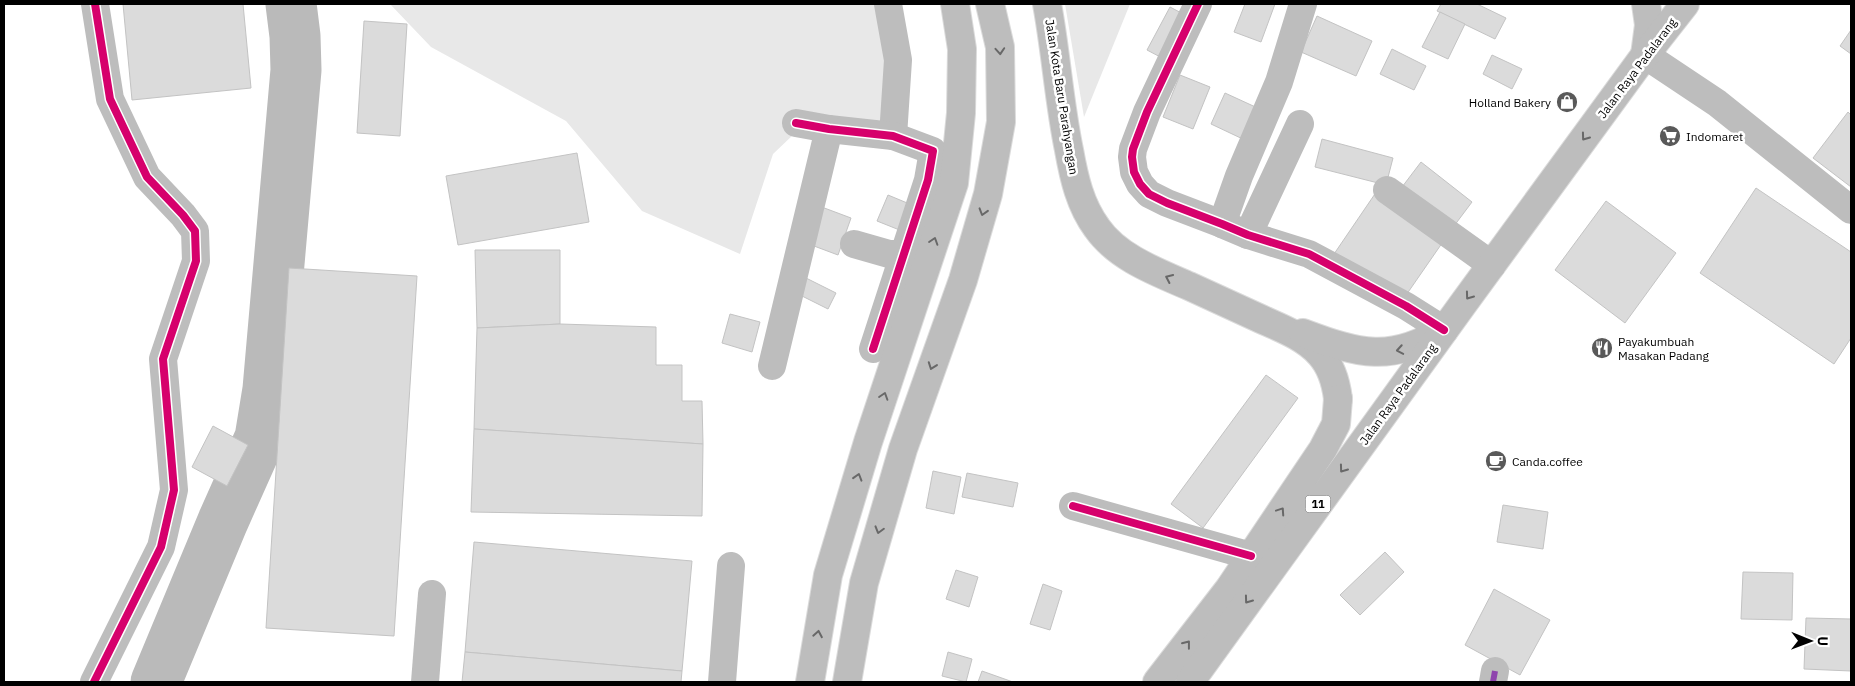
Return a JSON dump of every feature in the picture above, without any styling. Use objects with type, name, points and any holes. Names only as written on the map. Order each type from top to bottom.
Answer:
[{"type":"main road","points":[[94,682],[161,547],[174,490],[163,359],[196,261],[195,231],[183,215],[147,177],[110,99],[95,4]]},
{"type":"main road","points":[[888,4],[898,60],[893,136]]},
{"type":"main road","points":[[810,682],[828,576],[868,442],[954,182],[962,113],[962,49],[954,4]]},
{"type":"main road","points":[[847,682],[864,583],[903,449],[963,280],[988,194],[1001,122],[1000,47],[990,4]]},
{"type":"main road","name":"Jalan Kota Baru Parahyangan","points":[[1047,4],[1068,148],[1077,187],[1084,208],[1107,240],[1128,256],[1155,271],[1286,330],[1316,349],[1332,372],[1338,399],[1336,424],[1329,440],[1251,556]]},
{"type":"main road","points":[[1198,4],[1147,112],[1133,149],[1134,172],[1140,184],[1149,194],[1167,204],[1248,235],[1309,254],[1406,306],[1444,330]]},
{"type":"main road","points":[[1222,224],[1239,176],[1279,82],[1303,4]]},
{"type":"main road","points":[[1646,4],[1649,25],[1645,55],[1716,103],[1851,210]]},
{"type":"main road","name":"Jalan Raya Padalarang","points":[[1191,681],[1444,330],[1683,6]]},
{"type":"main road","points":[[796,122],[829,129],[893,136],[933,151],[928,180],[873,349]]},
{"type":"main road","points":[[1248,235],[1300,124]]},
{"type":"main road","points":[[772,366],[829,129]]},
{"type":"main road","points":[[1386,190],[1492,265]]},
{"type":"main road","points":[[854,244],[889,254],[904,254]]},
{"type":"main road","name":"Jalan Kota Baru Parahyangan","points":[[1214,298],[1321,340],[1368,352],[1409,348],[1444,330]]},
{"type":"main road","points":[[1073,506],[1251,556],[1201,626],[1157,682]]},
{"type":"main road","points":[[722,682],[731,566]]},
{"type":"main road","points":[[425,682],[432,594]]},
{"type":"shaded area","points":[[390,4],[899,4],[908,114],[900,137],[793,135],[773,154],[740,254],[642,211],[566,121],[431,47]]},
{"type":"shaded area","points":[[1065,4],[1130,4],[1084,117]]},
{"type":"building","points":[[123,4],[243,4],[251,88],[132,100]]},
{"type":"building","points":[[1245,4],[1275,4],[1261,42],[1234,32]]},
{"type":"building","points":[[1441,4],[1477,4],[1506,18],[1495,39],[1437,11]]},
{"type":"building","points":[[1170,7],[1189,17],[1166,60],[1147,50]]},
{"type":"building","points":[[1440,12],[1465,24],[1448,59],[1422,47]]},
{"type":"building","points":[[1317,16],[1372,41],[1356,76],[1301,52]]},
{"type":"building","points":[[364,21],[407,24],[400,136],[357,133]]},
{"type":"building","points":[[1851,30],[1851,54],[1840,46]]},
{"type":"building","points":[[1392,49],[1426,66],[1414,90],[1380,74]]},
{"type":"building","points":[[1492,55],[1522,69],[1512,89],[1483,74]]},
{"type":"building","points":[[1180,75],[1210,87],[1193,129],[1163,117]]},
{"type":"building","points":[[1225,93],[1262,110],[1247,141],[1211,124]]},
{"type":"building","points":[[1848,112],[1851,115],[1851,187],[1813,158]]},
{"type":"building","points":[[1322,139],[1393,158],[1386,185],[1315,167]]},
{"type":"building","points":[[577,153],[589,222],[458,245],[446,176]]},
{"type":"building","points":[[1421,162],[1472,202],[1451,230],[1399,191]]},
{"type":"building","points":[[1379,188],[1447,236],[1402,301],[1334,254]]},
{"type":"building","points":[[1756,188],[1851,252],[1851,338],[1834,364],[1700,273]]},
{"type":"building","points":[[888,195],[912,205],[902,231],[877,221]]},
{"type":"building","points":[[1606,201],[1676,253],[1625,323],[1555,270]]},
{"type":"building","points":[[819,206],[851,218],[838,255],[806,243]]},
{"type":"building","points":[[475,250],[560,250],[560,324],[477,328]]},
{"type":"building","points":[[289,268],[417,276],[394,636],[266,628]]},
{"type":"building","points":[[800,275],[836,293],[828,309],[792,291]]},
{"type":"building","points":[[730,314],[760,322],[752,352],[722,343]]},
{"type":"building","points":[[560,324],[656,327],[656,365],[682,365],[682,401],[702,401],[703,444],[474,429],[477,328]]},
{"type":"building","points":[[1266,375],[1298,398],[1203,528],[1171,504]]},
{"type":"building","points":[[213,426],[248,445],[227,486],[192,467]]},
{"type":"building","points":[[474,429],[703,444],[702,516],[471,512]]},
{"type":"building","points":[[933,471],[961,477],[954,514],[926,508]]},
{"type":"building","points":[[967,473],[1018,483],[1013,507],[962,497]]},
{"type":"building","points":[[1503,505],[1548,512],[1543,549],[1497,542]]},
{"type":"building","points":[[474,542],[692,561],[682,671],[465,652]]},
{"type":"building","points":[[1385,552],[1404,572],[1360,615],[1340,595]]},
{"type":"building","points":[[956,570],[978,577],[969,607],[946,599]]},
{"type":"building","points":[[1743,572],[1793,573],[1792,620],[1741,619]]},
{"type":"building","points":[[1043,584],[1062,591],[1050,630],[1030,624]]},
{"type":"building","points":[[1494,589],[1550,620],[1520,675],[1465,645]]},
{"type":"building","points":[[1806,618],[1851,619],[1851,671],[1804,669]]},
{"type":"building","points":[[465,652],[682,671],[681,682],[462,682]]},
{"type":"building","points":[[948,652],[972,659],[966,682],[942,676]]},
{"type":"building","points":[[982,671],[1013,682],[978,682]]},
{"type":"waterway","points":[[156,682],[260,438],[268,389],[296,70],[295,36],[291,4]]},
{"type":"marked path","points":[[1493,682],[1495,671]]},
{"type":"cycle path","points":[[94,682],[161,547],[174,490],[163,359],[196,261],[195,231],[183,215],[147,177],[110,99],[95,4]]},
{"type":"cycle path","points":[[1198,4],[1147,112],[1133,149],[1134,172],[1140,184],[1149,194],[1167,203],[1248,235],[1309,254],[1406,306],[1444,330]]},
{"type":"cycle path","points":[[796,123],[829,129],[893,136],[933,151],[928,180],[873,349]]},
{"type":"cycle path","points":[[1073,506],[1251,556]]},
{"type":"place","name":"Holland Bakery","points":[[1567,102]]},
{"type":"place","name":"Indomaret","points":[[1670,136]]},
{"type":"place","name":"Payakumbuah Masakan Padang","points":[[1602,348]]},
{"type":"place","name":"Canda.coffee","points":[[1496,461]]}]
